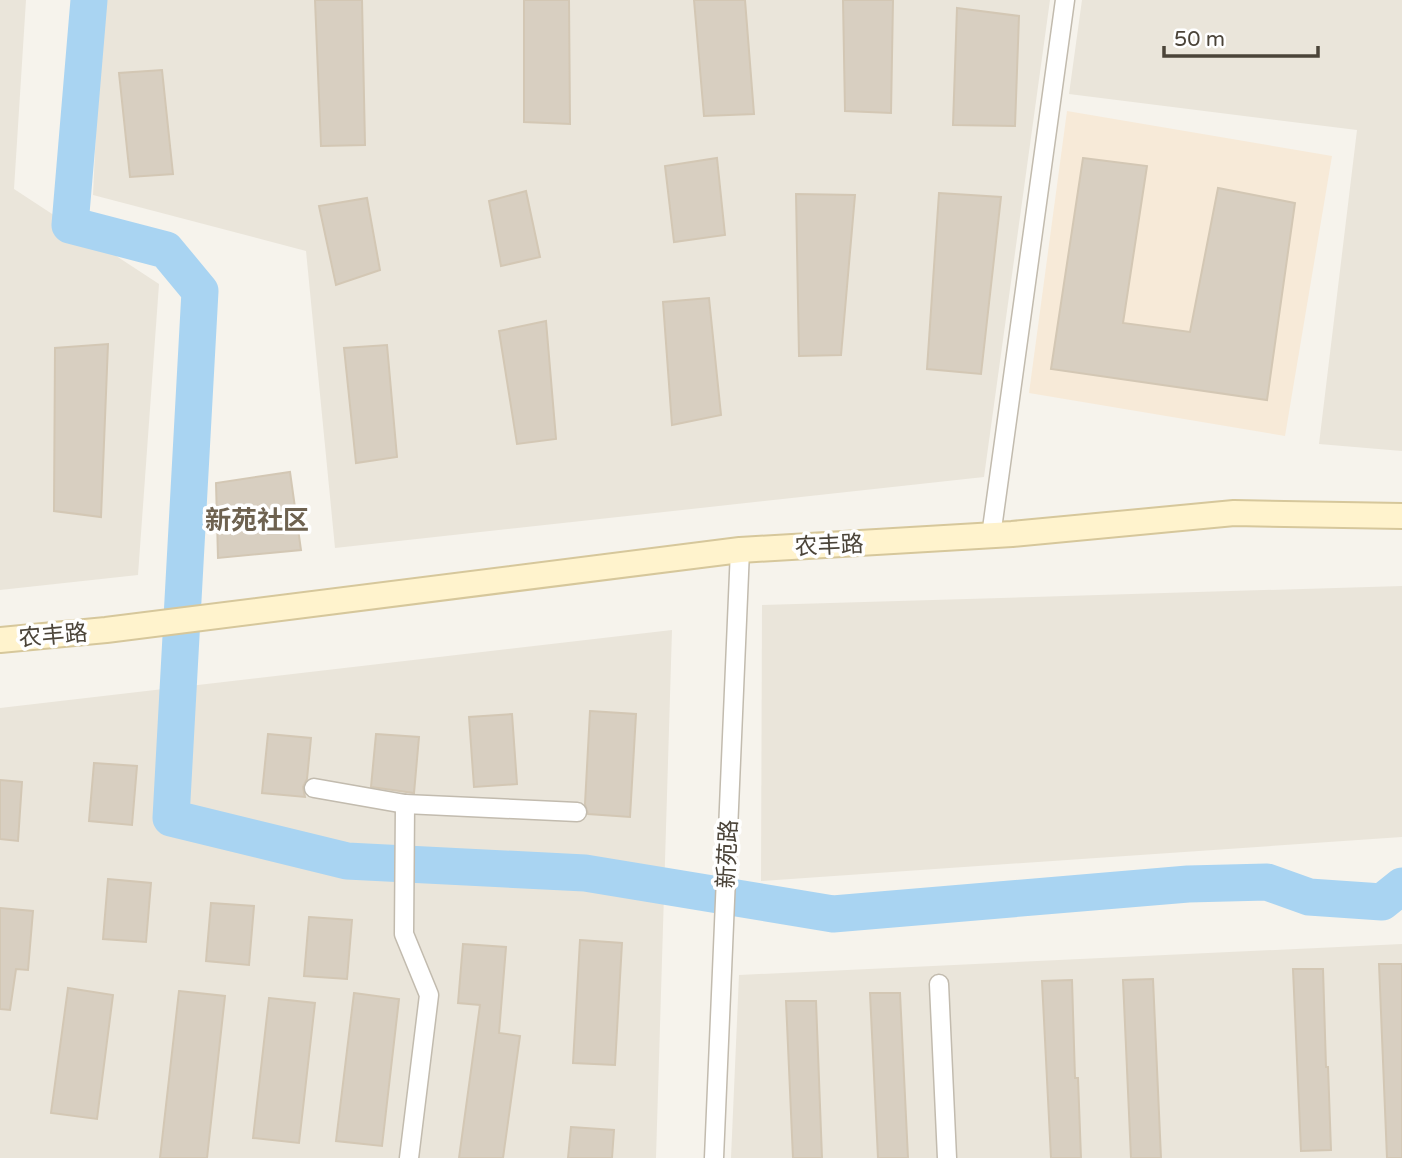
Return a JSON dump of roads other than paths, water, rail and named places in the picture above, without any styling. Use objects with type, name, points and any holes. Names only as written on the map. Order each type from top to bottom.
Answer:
[{"type":"main road","name":"农丰路","points":[[0,640],[106,630],[740,550],[991,536],[1234,513],[1402,516]]},
{"type":"street","points":[[991,536],[1065,0]]},
{"type":"street","name":"新苑路","points":[[714,1158],[740,550]]},
{"type":"street","points":[[314,788],[405,804],[577,812]]},
{"type":"street","points":[[405,804],[404,934],[429,995],[410,1158]]},
{"type":"street","points":[[939,984],[947,1158]]},
{"type":"waterway","points":[[89,0],[70,225],[166,250],[200,291],[171,818],[347,861],[585,873],[833,914],[1188,884],[1267,882],[1309,897],[1382,902],[1402,886]]},
{"type":"district","name":"新苑社区","points":[[257,520]]}]
